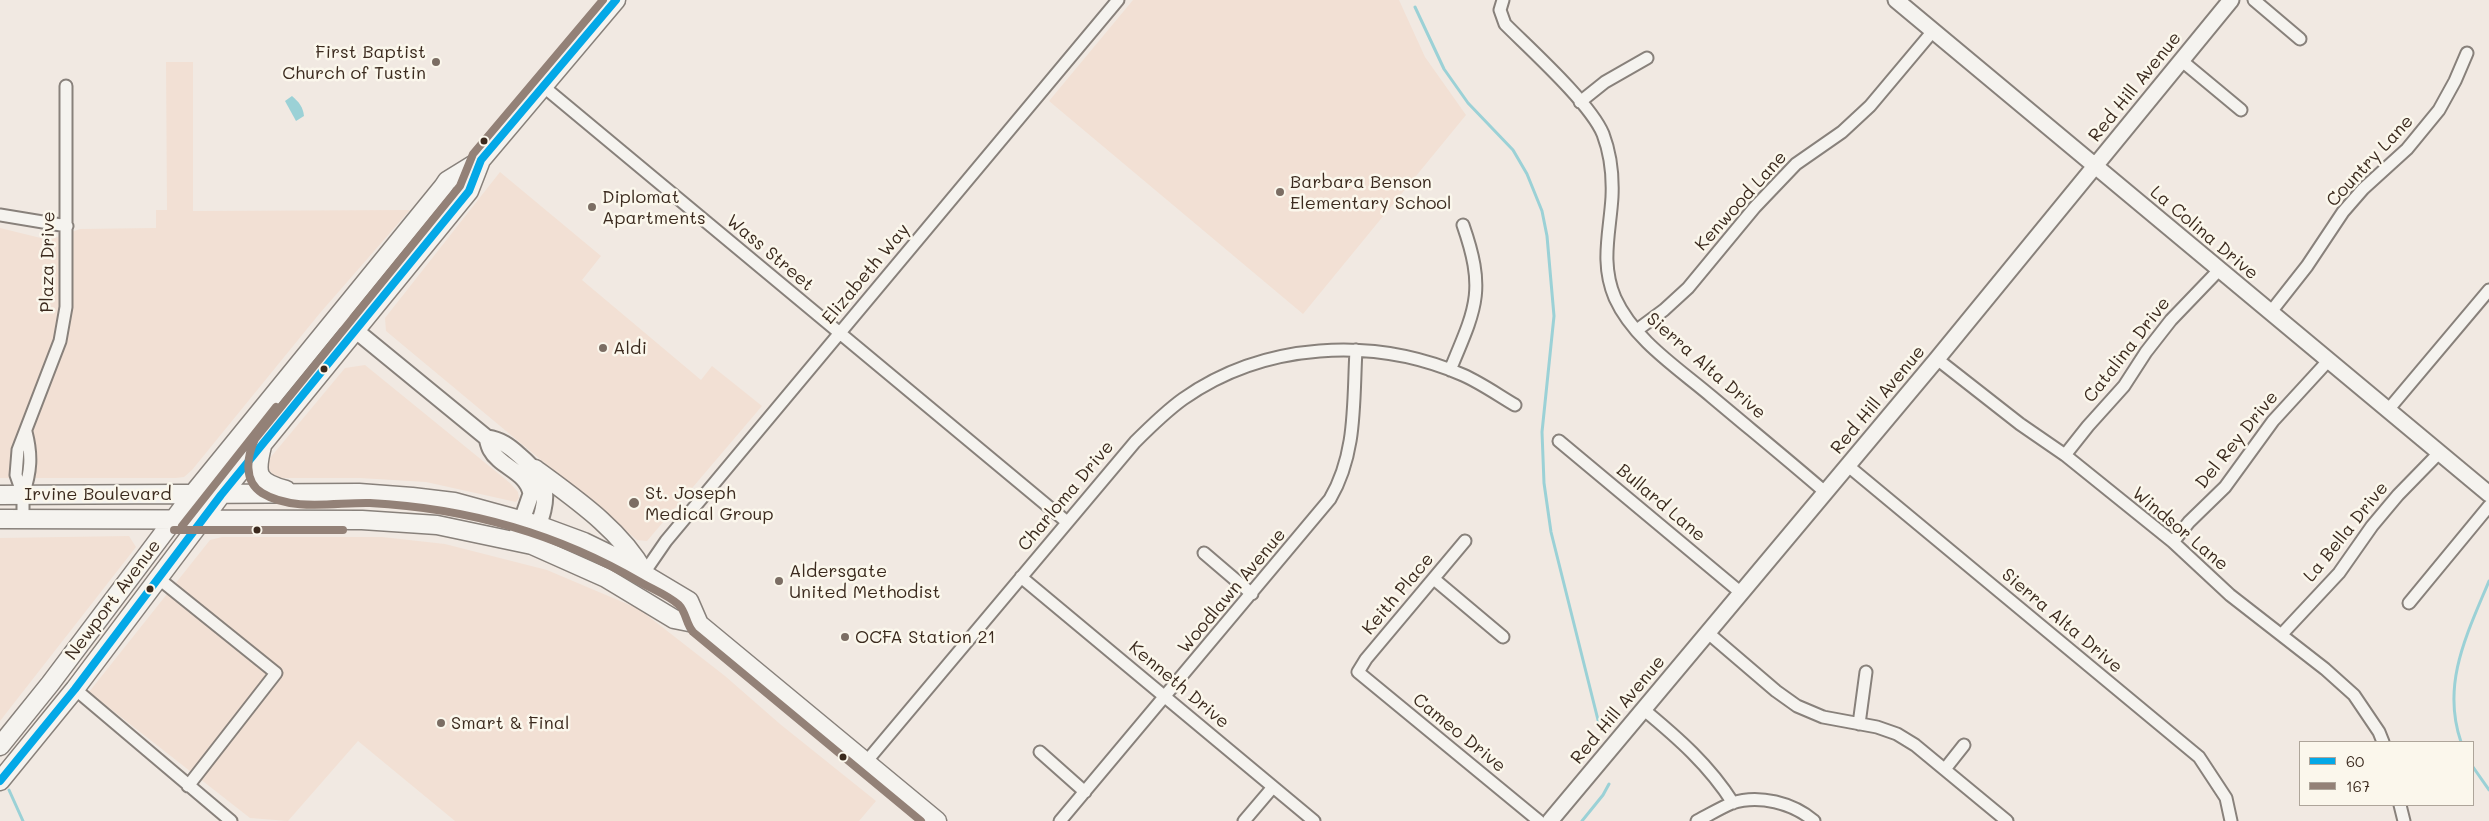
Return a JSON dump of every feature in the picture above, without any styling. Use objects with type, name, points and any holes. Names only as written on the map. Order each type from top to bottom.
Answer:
[{"type":"main road","name":"Newport Avenue","points":[[0,746],[50,684],[193,494],[448,181],[481,160],[616,0]]},
{"type":"main road","name":"La Colina Drive","points":[[1896,0],[2094,167],[2489,494]]},
{"type":"main road","name":"Red Hill Avenue","points":[[1550,821],[1937,359],[2231,0]]},
{"type":"main road","name":"Newport Avenue","points":[[0,781],[75,689],[221,494],[469,191],[481,160]]},
{"type":"main road","points":[[338,316],[486,438],[491,451],[530,488],[532,545]]},
{"type":"main road","points":[[486,438],[500,440],[617,536],[633,552],[644,573]]},
{"type":"main road","points":[[263,444],[258,463],[262,480],[269,485],[301,494]]},
{"type":"main road","points":[[515,540],[531,522],[546,497],[541,477],[535,468]]},
{"type":"main road","name":"Irvine Boulevard","points":[[0,495],[368,494],[454,502],[531,522],[584,542],[644,573],[689,601],[699,624],[937,821]]},
{"type":"main road","name":"Irvine Boulevard","points":[[0,519],[407,522],[437,524],[532,545],[606,578],[674,619],[699,624]]},
{"type":"street","name":"Elizabeth Way","points":[[644,573],[666,541],[1118,0]]},
{"type":"street","points":[[2254,0],[2300,39]]},
{"type":"street","name":"Sierra Alta Drive","points":[[1501,5],[1505,24],[1580,102],[1602,132],[1610,154],[1613,180],[1606,246],[1608,270],[1615,297],[1624,315],[1650,346],[1825,492]]},
{"type":"street","name":"Kenwood Lane","points":[[1637,330],[1664,310],[1688,288],[1755,207],[1796,164],[1842,132],[1870,106],[1933,31]]},
{"type":"street","name":"Country Lane","points":[[2270,313],[2307,266],[2343,212],[2363,189],[2412,144],[2439,110],[2455,82],[2467,52]]},
{"type":"street","points":[[1580,102],[1605,82],[1648,58]]},
{"type":"street","points":[[2182,61],[2241,110]]},
{"type":"street","name":"Plaza Drive","points":[[24,519],[23,494],[30,476],[31,450],[26,432],[64,328],[67,226],[66,86]]},
{"type":"street","name":"Wass Street","points":[[544,87],[1067,522]]},
{"type":"street","points":[[0,215],[67,226]]},
{"type":"street","points":[[1450,370],[1472,317],[1477,290],[1474,255],[1463,225]]},
{"type":"street","name":"Catalina Drive","points":[[2065,455],[2124,386],[2146,352],[2171,320],[2219,270]]},
{"type":"street","points":[[2388,410],[2489,290]]},
{"type":"street","points":[[1356,350],[1401,356],[1450,370],[1485,387],[1515,406]]},
{"type":"street","name":"Charloma Drive","points":[[866,762],[1135,442],[1162,415],[1184,398],[1228,375],[1258,363],[1304,352],[1356,350]]},
{"type":"street","name":"Woodlawn Avenue","points":[[1060,821],[1320,514],[1339,483],[1349,454],[1352,432],[1356,350]]},
{"type":"street","name":"Windsor Lane","points":[[1937,359],[2020,424],[2065,455],[2173,542],[2230,595],[2282,634],[2354,695],[2379,732],[2383,741]]},
{"type":"street","name":"Del Rey Drive","points":[[2173,542],[2189,522],[2225,487],[2274,421],[2328,361]]},
{"type":"street","name":"Bullard Lane","points":[[1559,441],[1740,592]]},
{"type":"street","name":"La Bella Drive","points":[[2282,634],[2339,573],[2372,526],[2398,495],[2439,453]]},
{"type":"street","name":"Sierra Alta Drive","points":[[1847,465],[2199,757],[2226,798],[2231,821]]},
{"type":"street","points":[[2409,603],[2489,506]]},
{"type":"street","name":"Keith Place","points":[[1358,672],[1366,659],[1465,541]]},
{"type":"street","points":[[1204,553],[1252,594]]},
{"type":"street","name":"Kenneth Drive","points":[[1021,577],[1314,821]]},
{"type":"street","points":[[158,578],[276,673],[188,786]]},
{"type":"street","points":[[1434,580],[1502,637]]},
{"type":"street","points":[[1707,632],[1776,692],[1797,706],[1823,717],[1897,734],[1915,745],[2008,821]]},
{"type":"street","name":"Cameo Drive","points":[[1358,672],[1539,821]]},
{"type":"street","points":[[1859,724],[1866,672]]},
{"type":"street","points":[[75,689],[231,821]]},
{"type":"street","points":[[1643,709],[1696,754],[1711,771],[1733,803]]},
{"type":"street","points":[[1945,769],[1964,745]]},
{"type":"street","points":[[1040,752],[1085,792]]},
{"type":"street","points":[[1244,821],[1273,787]]},
{"type":"street","points":[[1697,821],[1733,803],[1746,800],[1780,803],[1797,810],[1814,821]]},
{"type":"street","points":[[2400,806],[2404,821]]},
{"type":"shaded area","name":"Barbara Benson Elementary School","points":[[1133,0],[1399,0],[1425,57],[1466,115],[1303,314],[1049,101]]},
{"type":"shaded area","points":[[166,62],[193,62],[193,211],[410,210],[320,313],[192,470],[184,477],[0,478],[0,228],[49,240],[80,229],[156,228],[156,210],[167,210]]},
{"type":"shaded area","points":[[500,172],[601,256],[582,280],[701,380],[712,366],[762,406],[647,541],[637,540],[386,331],[385,318]]},
{"type":"shaded area","points":[[365,365],[510,483],[518,492],[519,498],[516,502],[426,482],[360,478],[275,478],[265,464],[345,368]]},
{"type":"shaded area","points":[[129,536],[136,547],[0,721],[0,538]]},
{"type":"shaded area","points":[[222,537],[382,537],[445,544],[547,570],[639,609],[725,676],[780,724],[876,801],[859,821],[455,821],[358,741],[288,821],[250,818],[89,692],[210,540]]},
{"type":"water","points":[[292,96],[303,110],[304,116],[296,121],[285,101]]},
{"type":"waterway","points":[[1415,7],[1444,69],[1468,103],[1513,150],[1527,174],[1542,211],[1547,236],[1554,316],[1542,432],[1544,483],[1551,532],[1600,728]]},
{"type":"waterway","points":[[2461,741],[2454,700],[2455,680],[2465,640],[2489,581]]},
{"type":"waterway","points":[[2474,768],[2489,790]]},
{"type":"waterway","points":[[1582,821],[1603,795],[1609,784]]},
{"type":"waterway","points":[[9,790],[23,821]]},
{"type":"transit line","name":"167","points":[[603,0],[473,154],[460,186],[255,439],[250,453],[249,475],[256,488],[274,499],[301,504],[370,503],[441,511],[510,526],[544,537],[609,565],[675,601],[681,608],[693,632],[921,821]]},
{"type":"transit line","name":"60","points":[[0,781],[75,689],[221,495],[469,191],[481,160],[616,0]]},
{"type":"transit line","name":"167","points":[[182,526],[276,407]]},
{"type":"transit line","name":"167","points":[[174,530],[343,530]]},
{"type":"place","name":"First Baptist Church of Tustin","points":[[436,62]]},
{"type":"place","name":"Barbara Benson Elementary School","points":[[1280,192]]},
{"type":"place","name":"Diplomat Apartments","points":[[592,207]]},
{"type":"place","name":"Aldi","points":[[603,348]]},
{"type":"place","name":"St. Joseph Medical Group","points":[[634,503]]},
{"type":"place","name":"Aldersgate United Methodist","points":[[779,581]]},
{"type":"place","name":"OCFA Station 21","points":[[845,637]]},
{"type":"place","name":"Smart & Final","points":[[441,723]]}]
